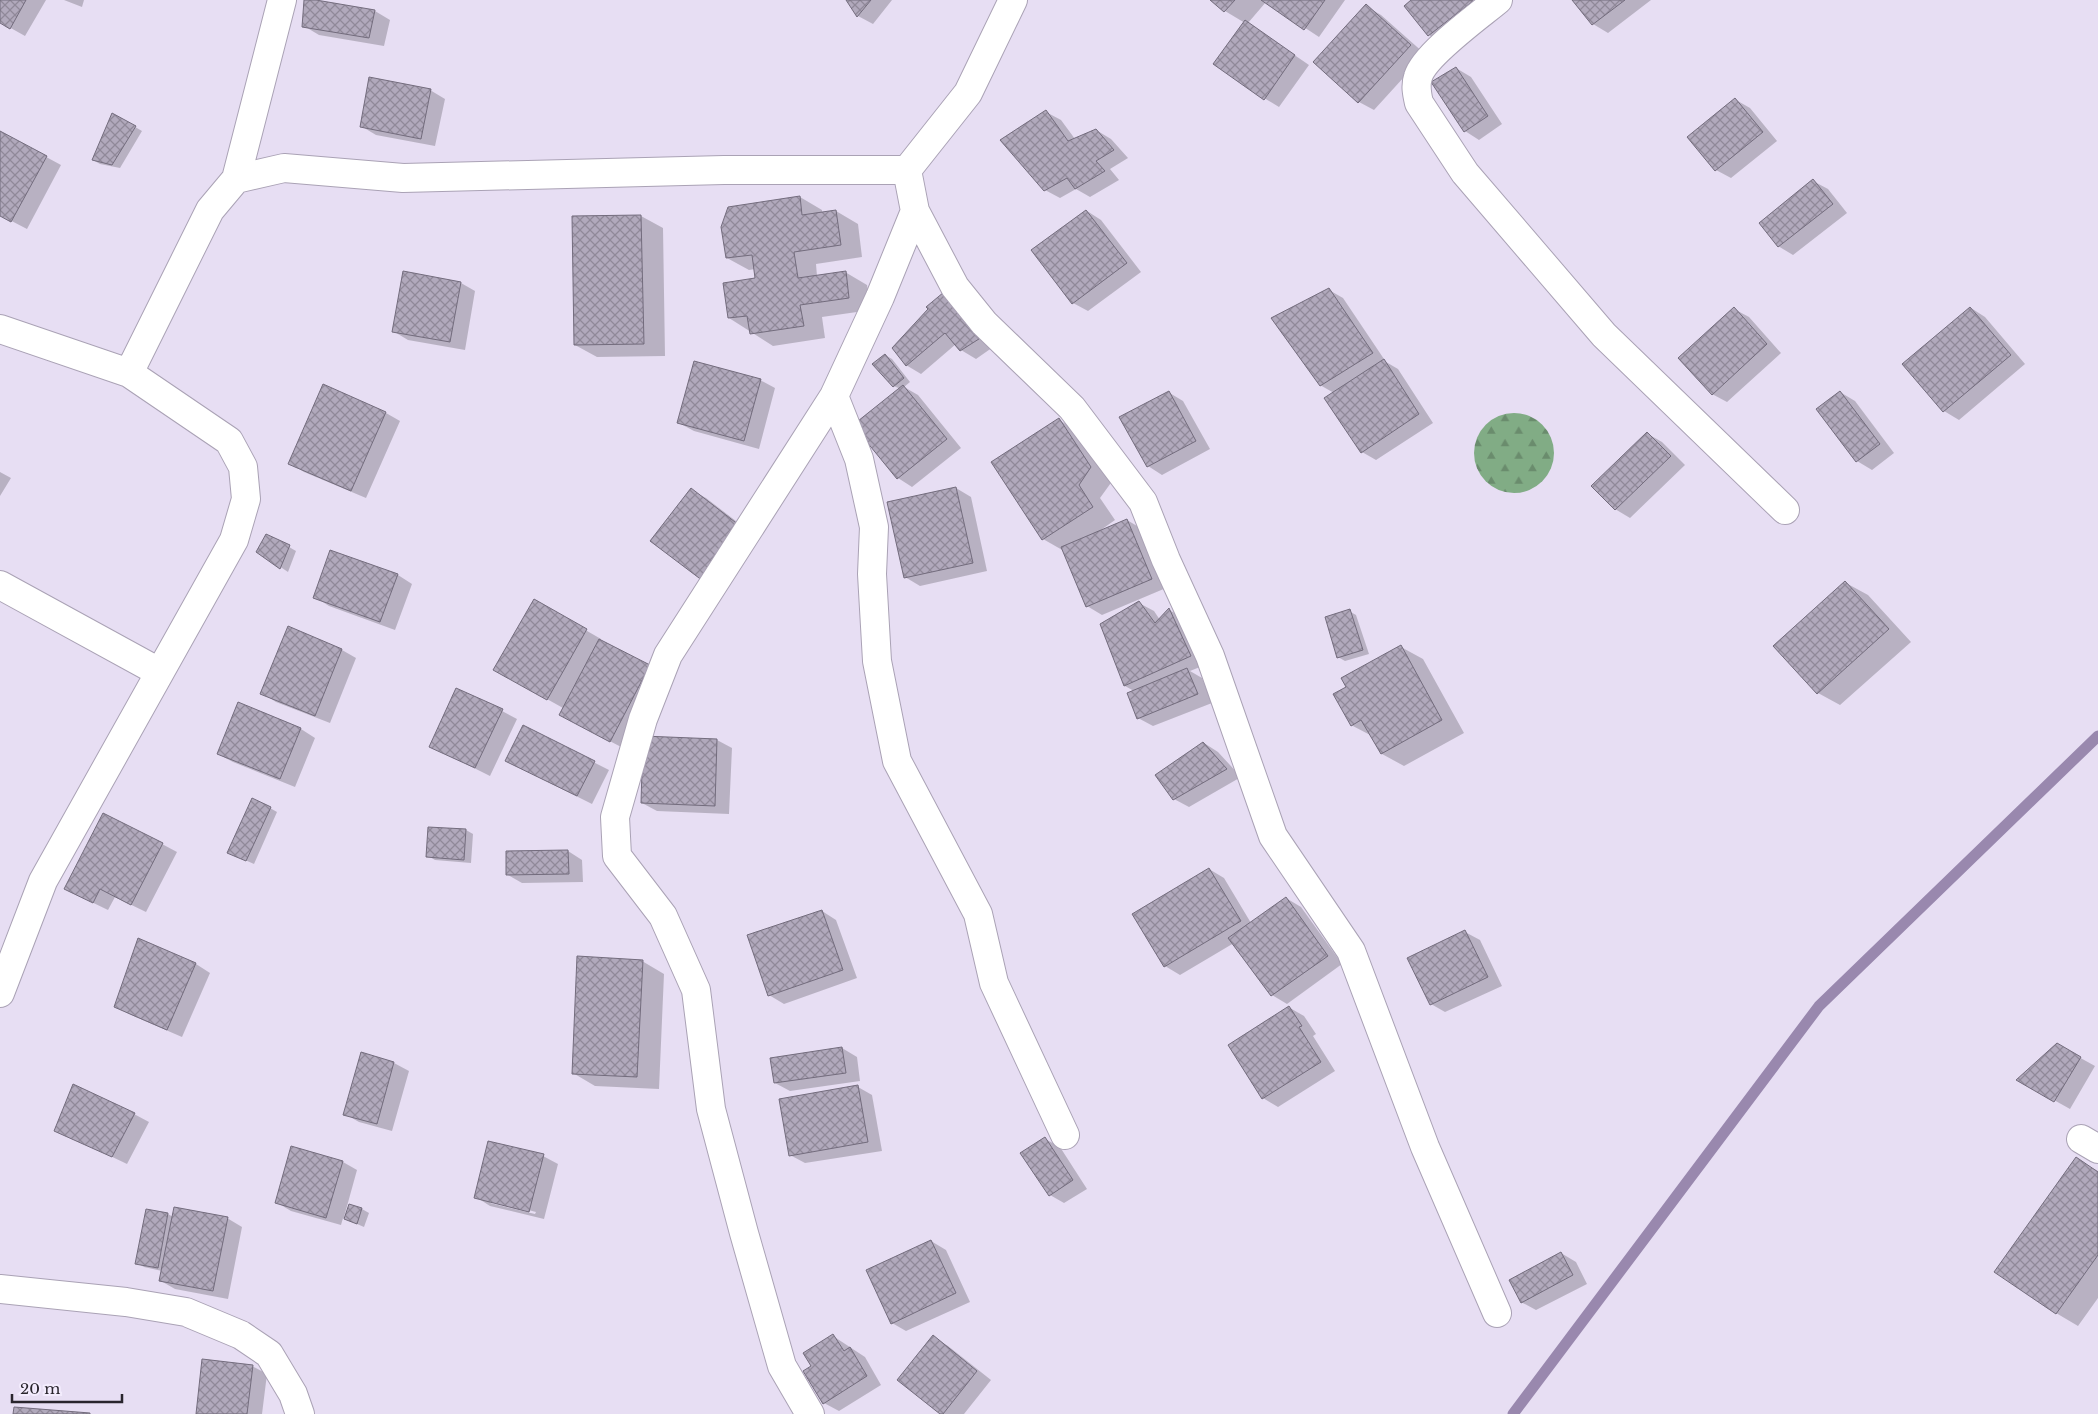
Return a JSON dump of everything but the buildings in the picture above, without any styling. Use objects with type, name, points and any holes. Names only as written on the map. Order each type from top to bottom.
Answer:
[{"type":"street","points":[[129,373],[210,210],[236,179],[282,0]]},
{"type":"street","points":[[1012,0],[968,92],[907,170],[915,211],[955,287],[984,323],[1072,408],[1143,502],[1166,560],[1210,656],[1273,836],[1352,951],[1425,1147],[1497,1313]]},
{"type":"street","points":[[1498,0],[1439,48],[1418,75],[1416,91],[1419,103],[1465,173],[1604,335],[1785,510]]},
{"type":"street","points":[[236,179],[284,168],[402,178],[705,170],[907,170]]},
{"type":"street","points":[[810,1414],[782,1366],[744,1233],[711,1110],[696,990],[663,916],[617,856],[615,817],[643,719],[668,656],[834,396],[880,297],[915,211]]},
{"type":"street","points":[[0,329],[129,373],[229,441],[244,466],[246,499],[234,540],[44,881],[0,992]]},
{"type":"street","points":[[834,396],[859,458],[874,527],[872,574],[877,661],[897,761],[978,914],[994,983],[1065,1135]]},
{"type":"street","points":[[0,585],[159,672]]},
{"type":"street","points":[[0,1289],[126,1302],[186,1312],[241,1336],[269,1354],[292,1394],[300,1414]]},
{"type":"green space","points":[[1514,413],[1529,416],[1542,425],[1551,438],[1554,453],[1551,468],[1542,481],[1529,490],[1514,493],[1499,490],[1486,481],[1477,468],[1474,453],[1477,438],[1486,425],[1499,416]]},
{"type":"waterway","points":[[1513,1414],[1819,1006],[2098,736]]}]
